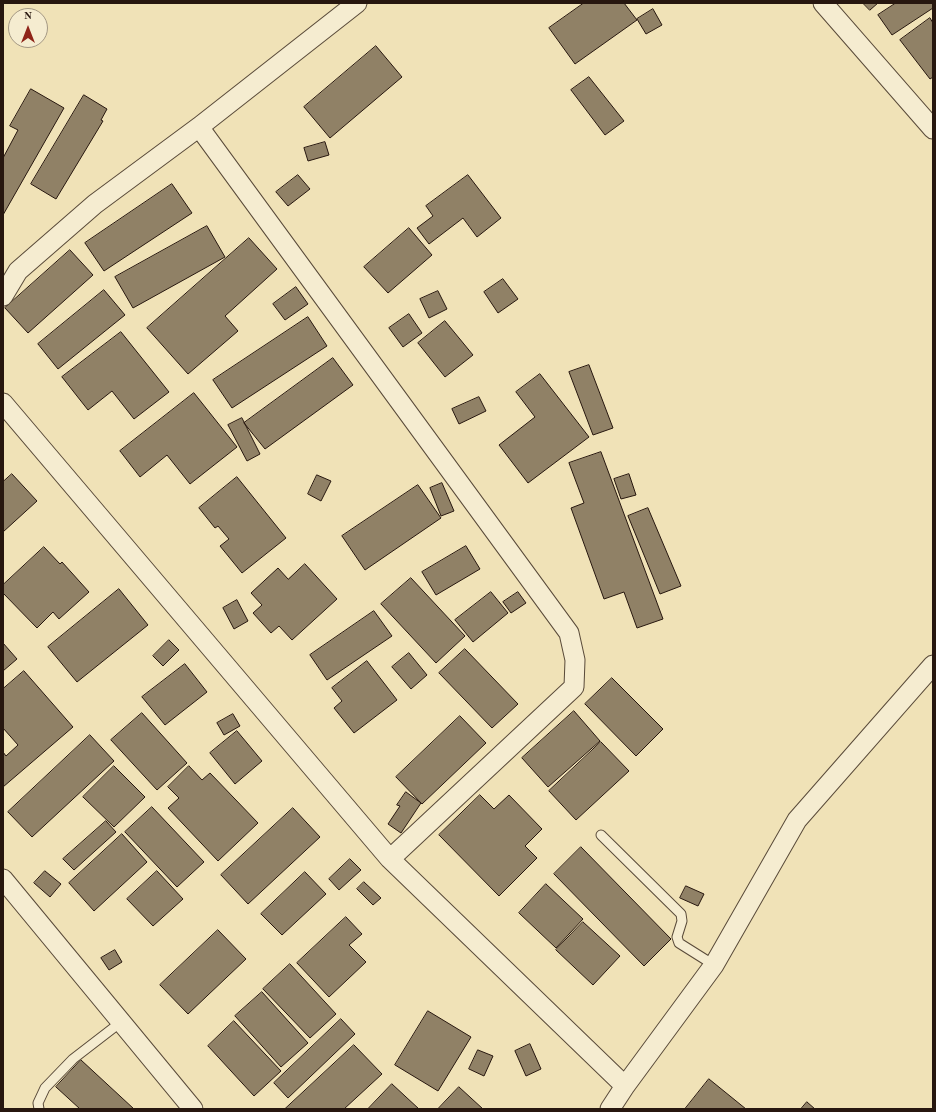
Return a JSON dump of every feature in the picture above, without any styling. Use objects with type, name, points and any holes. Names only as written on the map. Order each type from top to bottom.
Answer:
[{"type":"street","points":[[3,296],[18,271],[95,204],[199,127],[357,3]]},
{"type":"street","points":[[823,3],[933,129]]},
{"type":"street","points":[[199,127],[569,633],[575,660],[574,687],[390,859]]},
{"type":"street","points":[[3,403],[390,859],[626,1086]]},
{"type":"street","points":[[610,1109],[714,966],[796,820],[933,665]]},
{"type":"street","points":[[3,879],[193,1109]]},
{"type":"lane","points":[[602,835],[681,914],[682,921],[677,938],[679,943],[714,966]]},
{"type":"lane","points":[[39,1109],[38,1103],[45,1088],[73,1059],[121,1022]]},
{"type":"building","points":[[584,3],[624,3],[637,20],[575,64],[549,28]]},
{"type":"building","points":[[863,3],[878,3],[870,10]]},
{"type":"building","points":[[896,3],[933,3],[933,8],[892,35],[878,15]]},
{"type":"building","points":[[653,9],[662,25],[646,34],[637,19]]},
{"type":"building","points":[[930,18],[933,23],[933,77],[930,79],[900,40]]},
{"type":"building","points":[[376,46],[402,77],[330,138],[304,107]]},
{"type":"building","points":[[589,77],[624,121],[605,135],[571,90]]},
{"type":"building","points":[[31,89],[64,108],[3,215],[3,158],[18,130],[10,126]]},
{"type":"building","points":[[84,95],[107,109],[101,120],[103,121],[56,199],[31,184]]},
{"type":"building","points":[[325,142],[329,155],[308,161],[304,148]]},
{"type":"building","points":[[298,175],[310,189],[288,206],[276,192]]},
{"type":"building","points":[[468,175],[501,218],[477,237],[463,218],[429,244],[417,228],[433,216],[426,206]]},
{"type":"building","points":[[172,184],[192,213],[104,271],[85,243]]},
{"type":"building","points":[[207,226],[225,257],[133,308],[115,277]]},
{"type":"building","points":[[409,228],[432,255],[388,293],[364,267]]},
{"type":"building","points":[[249,238],[277,269],[225,316],[238,331],[188,374],[147,328]]},
{"type":"building","points":[[70,250],[93,275],[28,333],[5,308]]},
{"type":"building","points":[[503,279],[518,299],[498,313],[484,292]]},
{"type":"building","points":[[296,287],[308,304],[285,320],[273,304]]},
{"type":"building","points":[[104,290],[125,315],[58,369],[38,344]]},
{"type":"building","points":[[438,291],[447,309],[429,318],[420,299]]},
{"type":"building","points":[[409,314],[422,333],[403,347],[389,328]]},
{"type":"building","points":[[308,317],[327,346],[232,408],[213,380]]},
{"type":"building","points":[[445,321],[473,355],[445,377],[418,343]]},
{"type":"building","points":[[121,332],[169,392],[134,419],[112,391],[88,410],[62,377]]},
{"type":"building","points":[[333,358],[353,385],[265,449],[244,423]]},
{"type":"building","points":[[589,365],[613,428],[593,435],[569,372]]},
{"type":"building","points":[[540,374],[589,437],[528,483],[499,445],[535,417],[516,392]]},
{"type":"building","points":[[194,393],[237,447],[190,484],[167,455],[140,477],[120,451]]},
{"type":"building","points":[[479,397],[486,411],[459,424],[452,409]]},
{"type":"building","points":[[242,418],[260,454],[247,461],[228,425]]},
{"type":"building","points":[[601,452],[663,619],[637,628],[624,592],[604,599],[571,508],[584,503],[569,463]]},
{"type":"building","points":[[12,474],[37,501],[3,532],[3,482]]},
{"type":"building","points":[[629,474],[636,495],[621,499],[614,479]]},
{"type":"building","points":[[317,475],[331,481],[321,501],[308,494]]},
{"type":"building","points":[[237,477],[286,538],[242,573],[220,546],[229,539],[218,526],[215,528],[199,508]]},
{"type":"building","points":[[442,483],[454,511],[441,516],[430,488]]},
{"type":"building","points":[[418,485],[441,518],[365,570],[342,536]]},
{"type":"building","points":[[648,508],[681,586],[660,594],[628,516]]},
{"type":"building","points":[[466,546],[480,569],[436,595],[422,572]]},
{"type":"building","points":[[44,547],[60,564],[62,562],[89,592],[59,619],[53,612],[37,628],[3,593],[3,585]]},
{"type":"building","points":[[305,564],[337,599],[292,640],[279,626],[271,633],[253,613],[262,605],[251,593],[278,568],[288,579]]},
{"type":"building","points":[[411,578],[465,636],[436,663],[381,604]]},
{"type":"building","points":[[119,589],[148,625],[77,682],[48,647]]},
{"type":"building","points":[[491,592],[508,613],[473,642],[455,620]]},
{"type":"building","points":[[518,592],[526,603],[511,613],[503,602]]},
{"type":"building","points":[[237,600],[248,621],[234,629],[223,608]]},
{"type":"building","points":[[374,611],[392,636],[327,680],[310,655]]},
{"type":"building","points":[[169,640],[179,650],[163,666],[153,656]]},
{"type":"building","points":[[3,643],[17,659],[3,671]]},
{"type":"building","points":[[465,649],[518,704],[492,728],[439,673]]},
{"type":"building","points":[[409,653],[427,675],[411,689],[392,667]]},
{"type":"building","points":[[367,661],[397,700],[354,733],[334,708],[342,701],[332,688]]},
{"type":"building","points":[[185,664],[207,692],[165,725],[142,697]]},
{"type":"building","points":[[24,671],[73,727],[3,787],[3,752],[6,756],[18,745],[3,728],[3,689]]},
{"type":"building","points":[[612,678],[663,729],[636,756],[585,704]]},
{"type":"building","points":[[574,711],[600,741],[548,787],[522,758]]},
{"type":"building","points":[[142,713],[187,763],[157,790],[111,740]]},
{"type":"building","points":[[233,714],[240,726],[224,735],[217,723]]},
{"type":"building","points":[[460,716],[486,743],[422,804],[396,777]]},
{"type":"building","points":[[237,731],[262,761],[235,784],[210,753]]},
{"type":"building","points":[[90,735],[114,761],[32,837],[8,812]]},
{"type":"building","points":[[601,742],[629,771],[576,820],[549,791]]},
{"type":"building","points":[[114,766],[145,797],[114,827],[83,797]]},
{"type":"building","points":[[189,766],[202,780],[210,773],[258,823],[218,861],[168,808],[179,798],[168,787]]},
{"type":"building","points":[[406,792],[421,803],[401,833],[388,824],[400,806],[397,805]]},
{"type":"building","points":[[480,795],[494,809],[509,795],[542,829],[525,846],[537,858],[499,896],[439,835]]},
{"type":"building","points":[[152,807],[204,862],[177,887],[125,832]]},
{"type":"building","points":[[293,808],[320,837],[248,904],[221,875]]},
{"type":"building","points":[[106,821],[116,832],[74,870],[63,859]]},
{"type":"building","points":[[122,834],[147,862],[94,911],[69,883]]},
{"type":"building","points":[[581,847],[671,939],[644,966],[554,874]]},
{"type":"building","points":[[350,859],[361,870],[339,890],[329,879]]},
{"type":"building","points":[[45,871],[61,884],[50,897],[34,883]]},
{"type":"building","points":[[157,871],[183,899],[153,926],[127,899]]},
{"type":"building","points":[[305,872],[326,894],[282,935],[261,914]]},
{"type":"building","points":[[364,882],[381,898],[373,905],[357,889]]},
{"type":"building","points":[[546,884],[583,919],[556,948],[519,913]]},
{"type":"building","points":[[686,886],[704,894],[698,906],[680,898]]},
{"type":"building","points":[[346,917],[362,934],[349,945],[366,962],[329,997],[297,963]]},
{"type":"building","points":[[583,922],[620,956],[593,985],[556,950]]},
{"type":"building","points":[[218,930],[246,959],[188,1014],[160,985]]},
{"type":"building","points":[[115,950],[122,962],[109,970],[101,958]]},
{"type":"building","points":[[290,964],[336,1014],[310,1038],[263,989]]},
{"type":"building","points":[[262,992],[308,1043],[281,1067],[235,1016]]},
{"type":"building","points":[[428,1011],[471,1037],[438,1091],[395,1065]]},
{"type":"building","points":[[341,1019],[355,1034],[288,1098],[274,1083]]},
{"type":"building","points":[[234,1021],[281,1071],[254,1096],[208,1046]]},
{"type":"building","points":[[530,1044],[541,1069],[526,1076],[515,1051]]},
{"type":"building","points":[[354,1045],[382,1074],[344,1109],[285,1109]]},
{"type":"building","points":[[478,1050],[493,1056],[484,1076],[469,1069]]},
{"type":"building","points":[[81,1060],[134,1109],[80,1109],[56,1087]]},
{"type":"building","points":[[709,1079],[746,1109],[685,1109]]},
{"type":"building","points":[[392,1084],[419,1109],[368,1109]]},
{"type":"building","points":[[459,1087],[483,1109],[438,1109]]},
{"type":"building","points":[[807,1102],[815,1109],[801,1109]]}]
